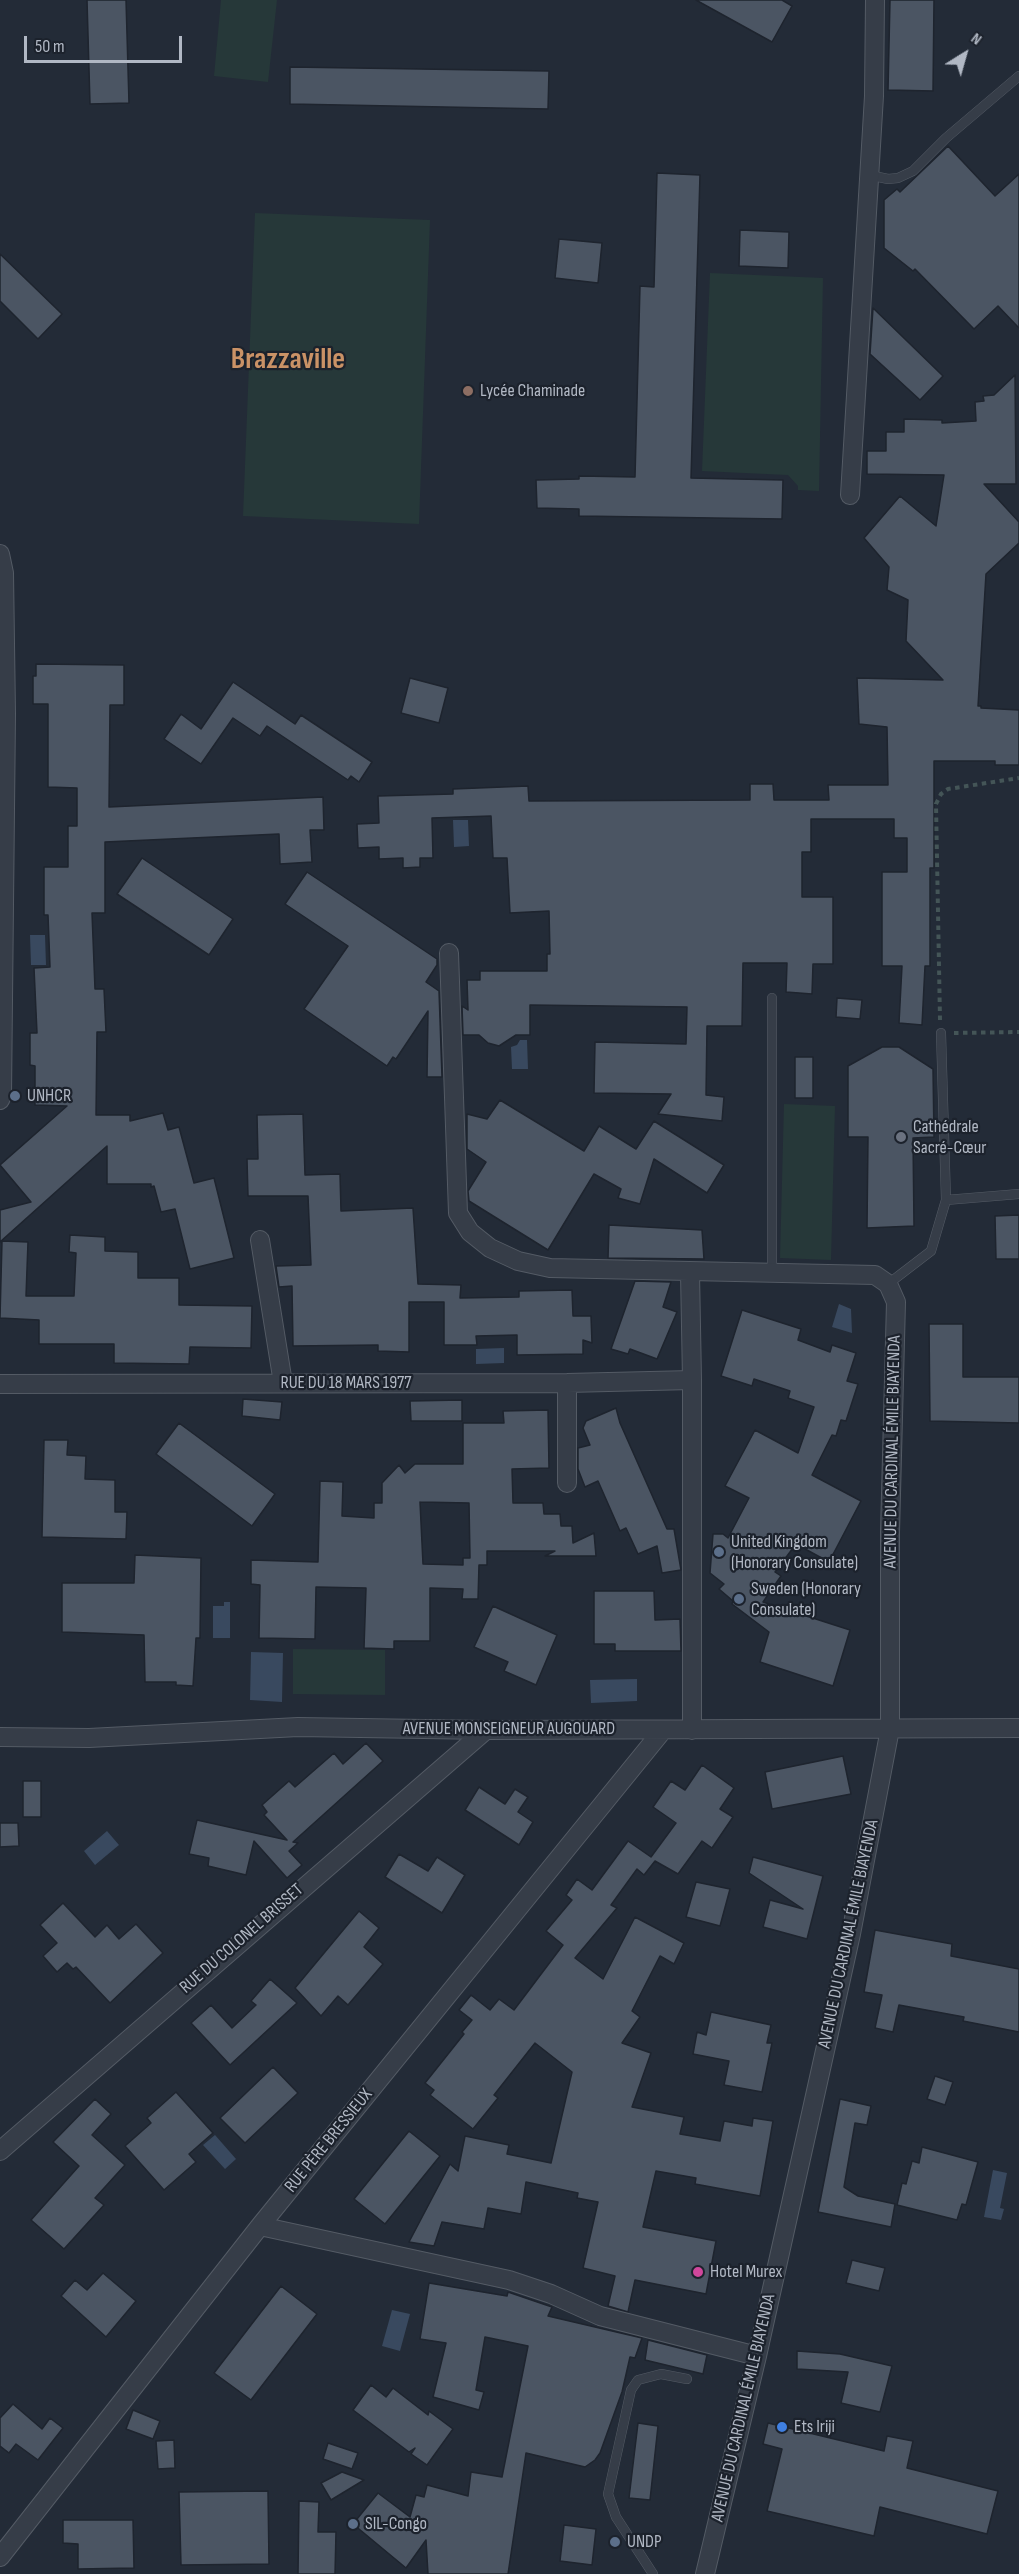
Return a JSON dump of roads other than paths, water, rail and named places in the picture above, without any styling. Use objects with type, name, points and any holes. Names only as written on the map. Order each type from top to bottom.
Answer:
[{"type":"street","points":[[850,495],[869,175],[875,0]]},
{"type":"street","points":[[0,554],[4,573],[3,1095],[0,1100]]},
{"type":"street","points":[[449,953],[458,1213],[470,1232],[490,1248],[518,1261],[550,1268],[690,1273],[772,1272],[874,1275],[888,1284]]},
{"type":"street","points":[[260,1240],[283,1383]]},
{"type":"street","points":[[690,1273],[692,1730]]},
{"type":"street","name":"AVENUE DU CARDINAL ÉMILE BIAYENDA","points":[[705,2574],[757,2356],[851,1934],[890,1729],[890,1532],[896,1302],[888,1284]]},
{"type":"street","name":"RUE DU 18 MARS 1977","points":[[0,1384],[567,1383],[692,1380]]},
{"type":"street","points":[[567,1383],[567,1483]]},
{"type":"street","name":"AVENUE MONSEIGNEUR AUGOUARD","points":[[0,1737],[89,1738],[298,1727],[486,1730],[1019,1728]]},
{"type":"street","name":"RUE DU COLONEL BRISSET","points":[[0,2151],[486,1730]]},
{"type":"street","name":"RUE PÈRE BRESSIEUX","points":[[0,2557],[260,2226],[663,1730]]},
{"type":"street","points":[[260,2226],[509,2280],[551,2294],[600,2316],[757,2356]]},
{"type":"lane","points":[[869,175],[888,179],[898,178],[913,171],[946,138],[1019,76]]},
{"type":"lane","points":[[772,998],[772,1272]]},
{"type":"lane","points":[[888,1284],[931,1251],[946,1200],[941,1033]]},
{"type":"lane","points":[[946,1200],[1019,1194]]},
{"type":"lane","points":[[652,2574],[616,2517],[608,2494],[631,2390],[638,2380],[661,2374],[687,2379]]},
{"type":"water","points":[[453,820],[468,820],[469,846],[454,847]]},
{"type":"water","points":[[30,935],[45,935],[46,965],[31,965]]},
{"type":"water","points":[[520,1040],[527,1040],[528,1069],[512,1069],[511,1047],[517,1045]]},
{"type":"water","points":[[839,1304],[851,1309],[852,1333],[832,1327]]},
{"type":"water","points":[[504,1348],[504,1363],[476,1364],[476,1349]]},
{"type":"water","points":[[224,1602],[230,1602],[230,1638],[213,1638],[213,1606],[224,1606]]},
{"type":"water","points":[[251,1652],[283,1653],[282,1702],[250,1700]]},
{"type":"water","points":[[637,1679],[637,1701],[591,1703],[590,1680]]},
{"type":"water","points":[[107,1831],[119,1845],[95,1865],[84,1851]]},
{"type":"water","points":[[215,2135],[236,2159],[225,2169],[203,2145]]},
{"type":"water","points":[[993,2170],[1007,2173],[1000,2208],[1004,2209],[1001,2220],[984,2217]]},
{"type":"water","points":[[392,2310],[410,2314],[400,2351],[382,2346]]},
{"type":"place","name":"Lycée Chaminade","points":[[468,391]]},
{"type":"place","name":"UNHCR","points":[[15,1096]]},
{"type":"place","name":"Cathédrale Sacré-Cœur","points":[[901,1137]]},
{"type":"place","name":"United Kingdom (Honorary Consulate)","points":[[719,1552]]},
{"type":"place","name":"Sweden (Honorary Consulate)","points":[[739,1599]]},
{"type":"place","name":"Hotel Murex","points":[[698,2272]]},
{"type":"place","name":"Ets Iriji","points":[[782,2427]]},
{"type":"place","name":"SIL-Congo","points":[[353,2524]]},
{"type":"place","name":"UNDP","points":[[615,2542]]},
{"type":"district","name":"Brazzaville","points":[[288,360]]}]
